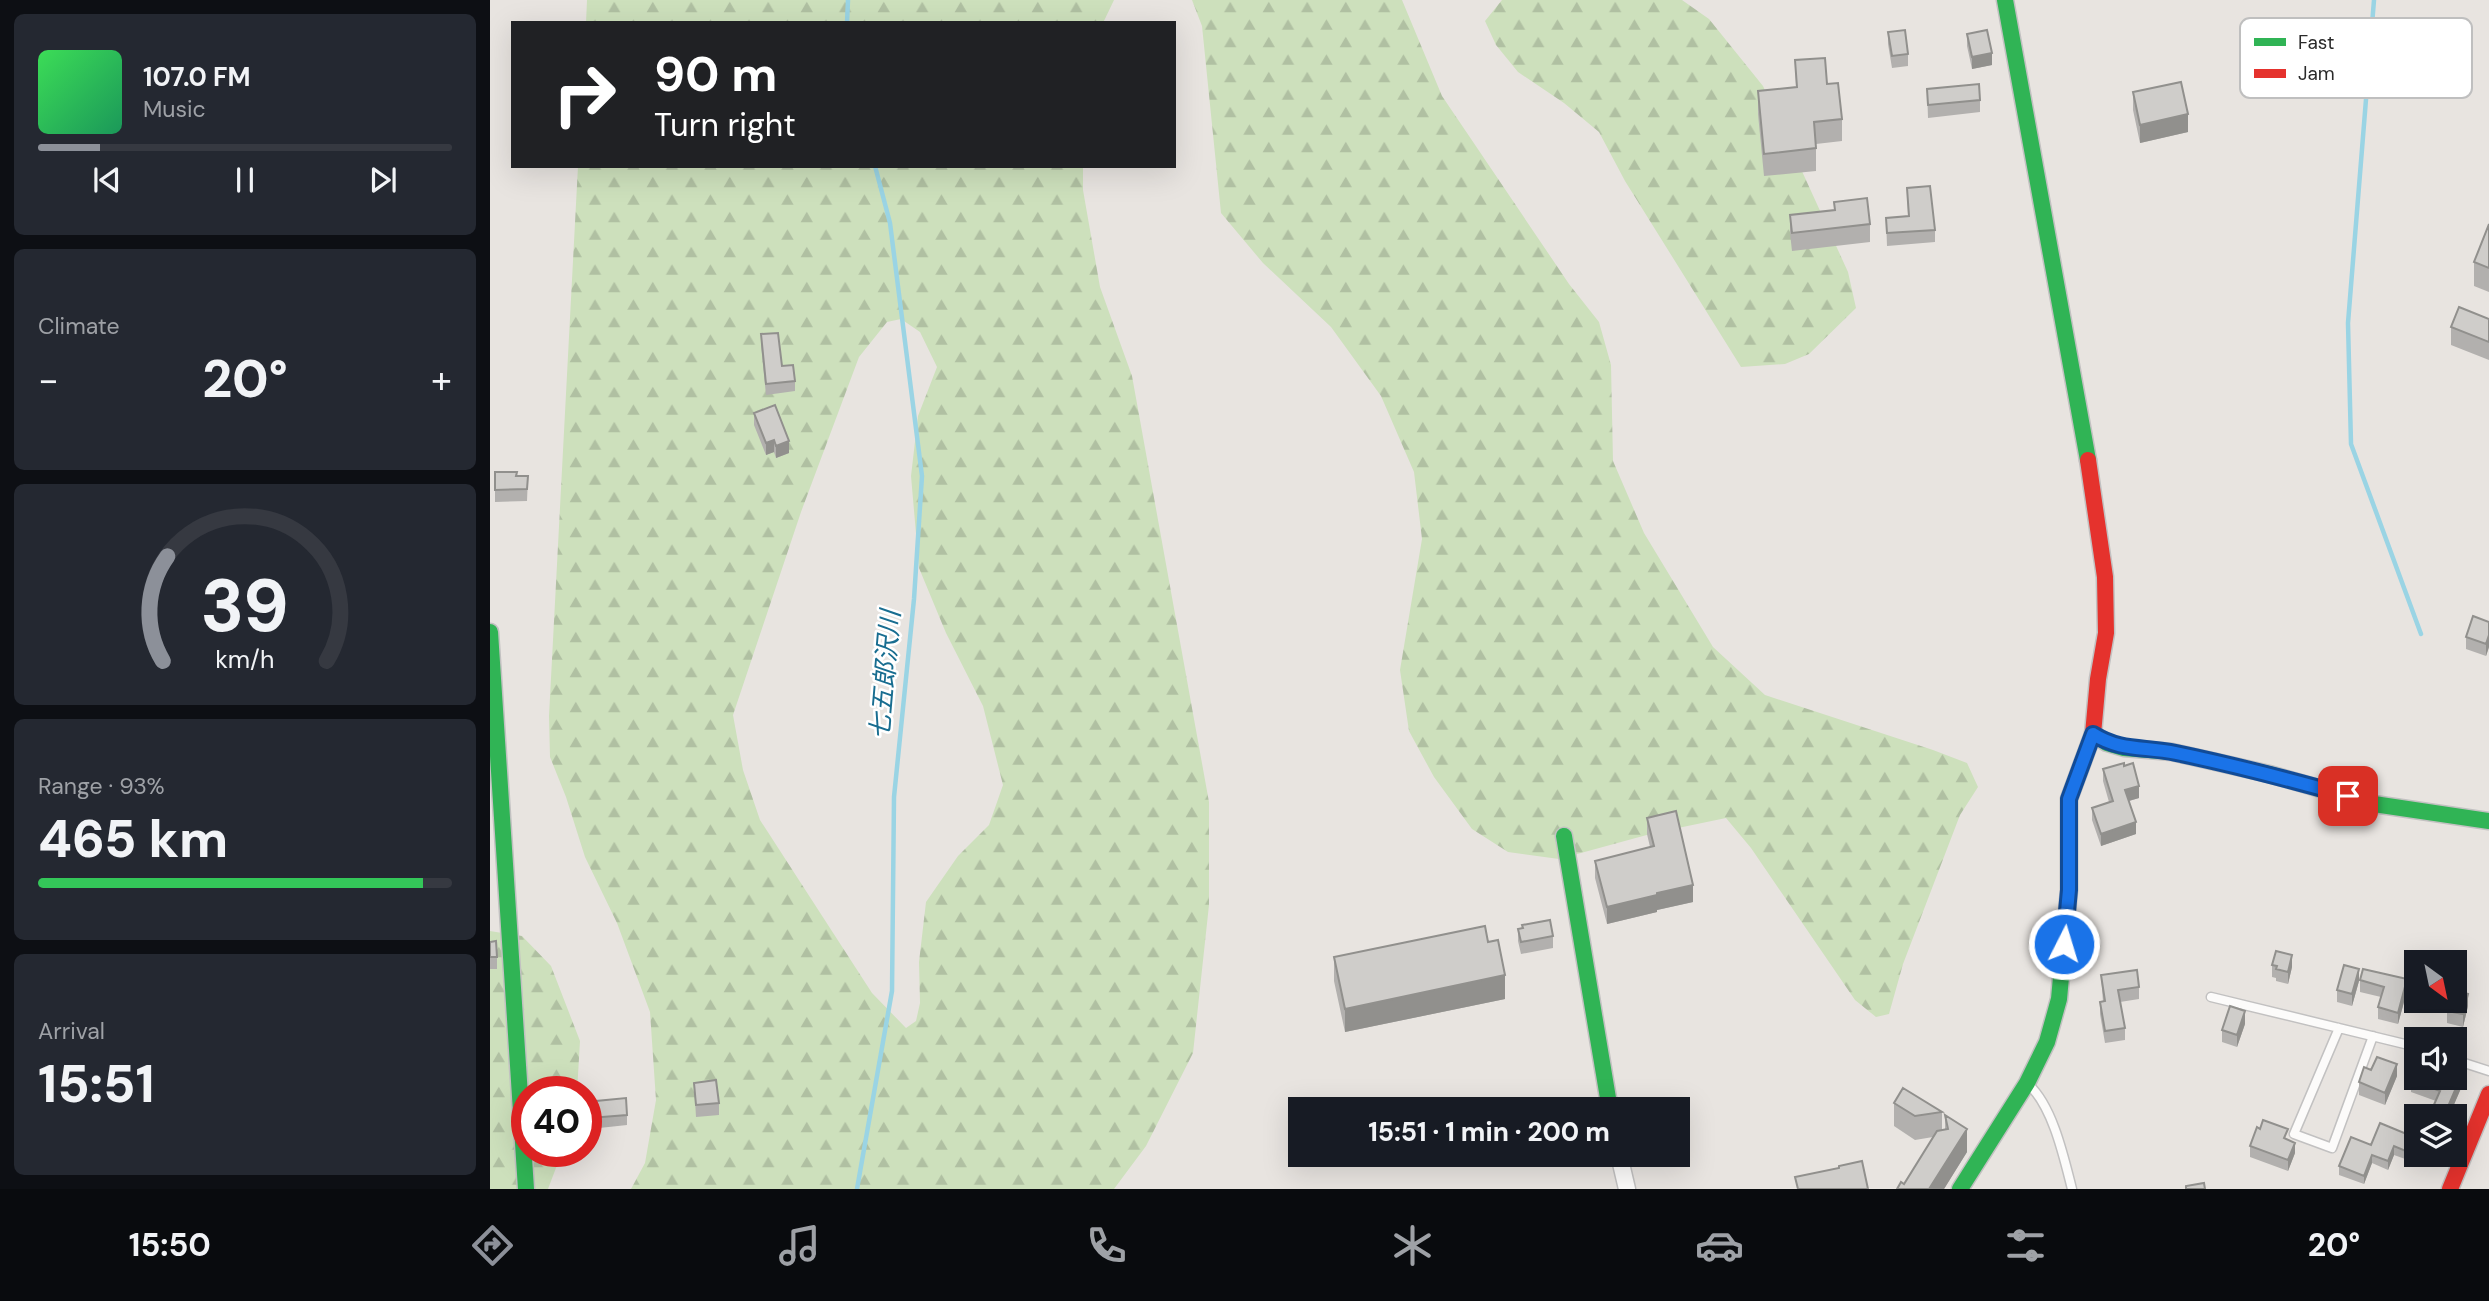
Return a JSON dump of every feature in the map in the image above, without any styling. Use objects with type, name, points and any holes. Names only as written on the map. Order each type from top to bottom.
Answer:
[{"type":"street","points":[[1960,1189],[2027,1083],[2047,1042],[2059,999],[2069,890],[2069,799],[2093,734],[2106,633],[2105,577],[2089,466],[2005,0]]},
{"type":"street","points":[[490,632],[526,1189]]},
{"type":"street","points":[[2093,734],[2107,743],[2124,748],[2184,755],[2269,774],[2374,804],[2489,821]]},
{"type":"street","points":[[1564,836],[1608,1097]]},
{"type":"street","points":[[2450,1189],[2489,1094]]},
{"type":"street","points":[[1622,1167],[1627,1189]]},
{"type":"lane","points":[[2211,997],[2404,1044]]},
{"type":"lane","points":[[2339,1028],[2294,1134],[2332,1148],[2373,1036]]},
{"type":"lane","points":[[2467,1064],[2489,1071]]},
{"type":"lane","points":[[2027,1083],[2038,1093],[2061,1145],[2072,1189]]},
{"type":"green space","points":[[587,0],[1114,0],[1104,21],[586,21]]},
{"type":"green space","points":[[1192,0],[1402,0],[1442,96],[1569,284],[1599,322],[1611,365],[1613,461],[1644,533],[1713,647],[1765,695],[1967,763],[1978,787],[1960,815],[1903,964],[1889,1014],[1876,1017],[1855,1000],[1751,848],[1726,818],[1654,833],[1559,859],[1508,852],[1472,829],[1434,777],[1409,731],[1400,670],[1422,539],[1414,472],[1381,396],[1331,327],[1263,263],[1221,213],[1202,26]]},
{"type":"green space","points":[[1502,0],[1682,0],[1709,19],[1763,86],[1848,272],[1856,308],[1809,354],[1785,364],[1741,367],[1625,181],[1599,132],[1564,103],[1518,72],[1496,45],[1485,21]]},
{"type":"green space","points":[[578,168],[1083,168],[1083,190],[1100,287],[1132,376],[1209,802],[1209,905],[1193,1053],[1146,1146],[1114,1189],[631,1189],[645,1163],[656,1100],[650,1012],[617,923],[585,857],[550,757],[549,716]],"holes":[[[901,319],[920,332],[937,367],[918,416],[911,476],[919,568],[946,633],[983,706],[1003,785],[989,825],[958,856],[926,902],[919,962],[920,1003],[916,1021],[906,1028],[872,993],[760,820],[743,770],[733,715],[801,512],[859,357],[887,322]]]},
{"type":"green space","points":[[490,931],[522,936],[551,966],[580,1041],[578,1076],[511,1076],[511,1167],[556,1167],[548,1189],[490,1189]]},
{"type":"building","points":[[1905,30],[1908,54],[1892,56],[1888,32]]},
{"type":"building","points":[[1987,30],[1992,53],[1972,57],[1967,34]]},
{"type":"building","points":[[1825,58],[1827,84],[1838,83],[1842,119],[1814,122],[1816,148],[1764,154],[1758,91],[1797,87],[1795,60]]},
{"type":"building","points":[[2181,82],[2188,114],[2140,125],[2133,92]]},
{"type":"building","points":[[1979,84],[1980,100],[1928,105],[1927,89]]},
{"type":"building","points":[[1930,186],[1935,230],[1887,233],[1886,218],[1909,216],[1907,188]]},
{"type":"building","points":[[1867,198],[1870,224],[1792,233],[1790,215],[1835,210],[1834,202]]},
{"type":"building","points":[[2489,224],[2489,268],[2474,262]]},
{"type":"building","points":[[2459,307],[2489,319],[2489,342],[2451,327]]},
{"type":"building","points":[[778,333],[782,366],[793,365],[795,381],[766,384],[761,334]]},
{"type":"building","points":[[775,405],[789,441],[776,446],[774,440],[766,443],[754,413]]},
{"type":"building","points":[[495,472],[517,472],[516,476],[528,476],[527,489],[495,490]]},
{"type":"building","points":[[2473,616],[2489,622],[2486,644],[2466,637]]},
{"type":"building","points":[[2124,763],[2124,766],[2133,763],[2139,786],[2125,790],[2136,822],[2101,834],[2092,808],[2113,801],[2103,769]]},
{"type":"building","points":[[1676,811],[1693,885],[1607,907],[1595,861],[1654,846],[1647,818]]},
{"type":"building","points":[[1550,920],[1553,936],[1521,942],[1518,929],[1523,928],[1522,925]]},
{"type":"building","points":[[1485,926],[1488,942],[1498,940],[1505,975],[1345,1009],[1334,957]]},
{"type":"building","points":[[496,941],[497,957],[490,957],[490,942]]},
{"type":"building","points":[[2276,951],[2292,955],[2288,972],[2272,965]]},
{"type":"building","points":[[2344,965],[2359,969],[2352,994],[2337,990]]},
{"type":"building","points":[[2363,969],[2404,978],[2398,1013],[2378,1007],[2384,987],[2360,980]]},
{"type":"building","points":[[2137,970],[2139,987],[2118,990],[2125,1028],[2105,1031],[2100,1002],[2105,1001],[2101,975]]},
{"type":"building","points":[[2230,1006],[2245,1011],[2237,1035],[2222,1030]]},
{"type":"building","points":[[2377,1057],[2397,1064],[2385,1093],[2359,1082],[2364,1067],[2371,1070]]},
{"type":"building","points":[[716,1080],[719,1103],[696,1105],[694,1083]]},
{"type":"building","points":[[1903,1088],[1942,1112],[1915,1116],[1894,1103]]},
{"type":"building","points":[[2437,1090],[2455,1090],[2449,1104],[2434,1104],[2440,1091]]},
{"type":"building","points":[[626,1098],[627,1115],[602,1117],[602,1100]]},
{"type":"building","points":[[1945,1115],[1967,1129],[1929,1189],[1897,1189],[1901,1182],[1904,1184],[1937,1131],[1948,1129]]},
{"type":"building","points":[[2263,1120],[2288,1129],[2284,1138],[2295,1143],[2288,1160],[2250,1146],[2257,1127],[2260,1129]]},
{"type":"building","points":[[2380,1123],[2404,1133],[2404,1150],[2394,1146],[2388,1161],[2372,1155],[2364,1176],[2339,1166],[2351,1137],[2371,1145]]},
{"type":"building","points":[[1862,1161],[1868,1189],[1798,1189],[1795,1177]]},
{"type":"building","points":[[2204,1183],[2205,1189],[2186,1189],[2186,1186]]},
{"type":"waterway","name":"七五郎沢川","points":[[847,21],[848,0]]},
{"type":"waterway","points":[[2373,18],[2374,0]]},
{"type":"waterway","points":[[2366,98],[2348,323],[2351,444],[2421,634]]},
{"type":"waterway","name":"七五郎沢川","points":[[857,1189],[892,991],[894,797],[914,599],[922,476],[890,223],[876,168]]},
{"type":"traffic: fast","points":[[2005,0],[2088,460]]},
{"type":"traffic: fast","points":[[490,632],[526,1189]]},
{"type":"traffic: fast","points":[[1960,1189],[2027,1083],[2047,1042],[2059,999],[2069,890],[2069,799],[2093,734]]},
{"type":"traffic: fast","points":[[2098,737],[2124,748],[2172,752],[2269,774],[2374,804],[2489,821]]},
{"type":"traffic: fast","points":[[1564,836],[1608,1097]]},
{"type":"traffic: jam","points":[[2088,460],[2105,577],[2106,633],[2093,734],[2098,737]]},
{"type":"traffic: jam","points":[[2450,1189],[2489,1094]]},
{"type":"route","points":[[2064,944],[2069,890],[2069,799],[2093,734],[2107,743],[2124,748],[2172,752],[2269,774],[2348,796]]}]
